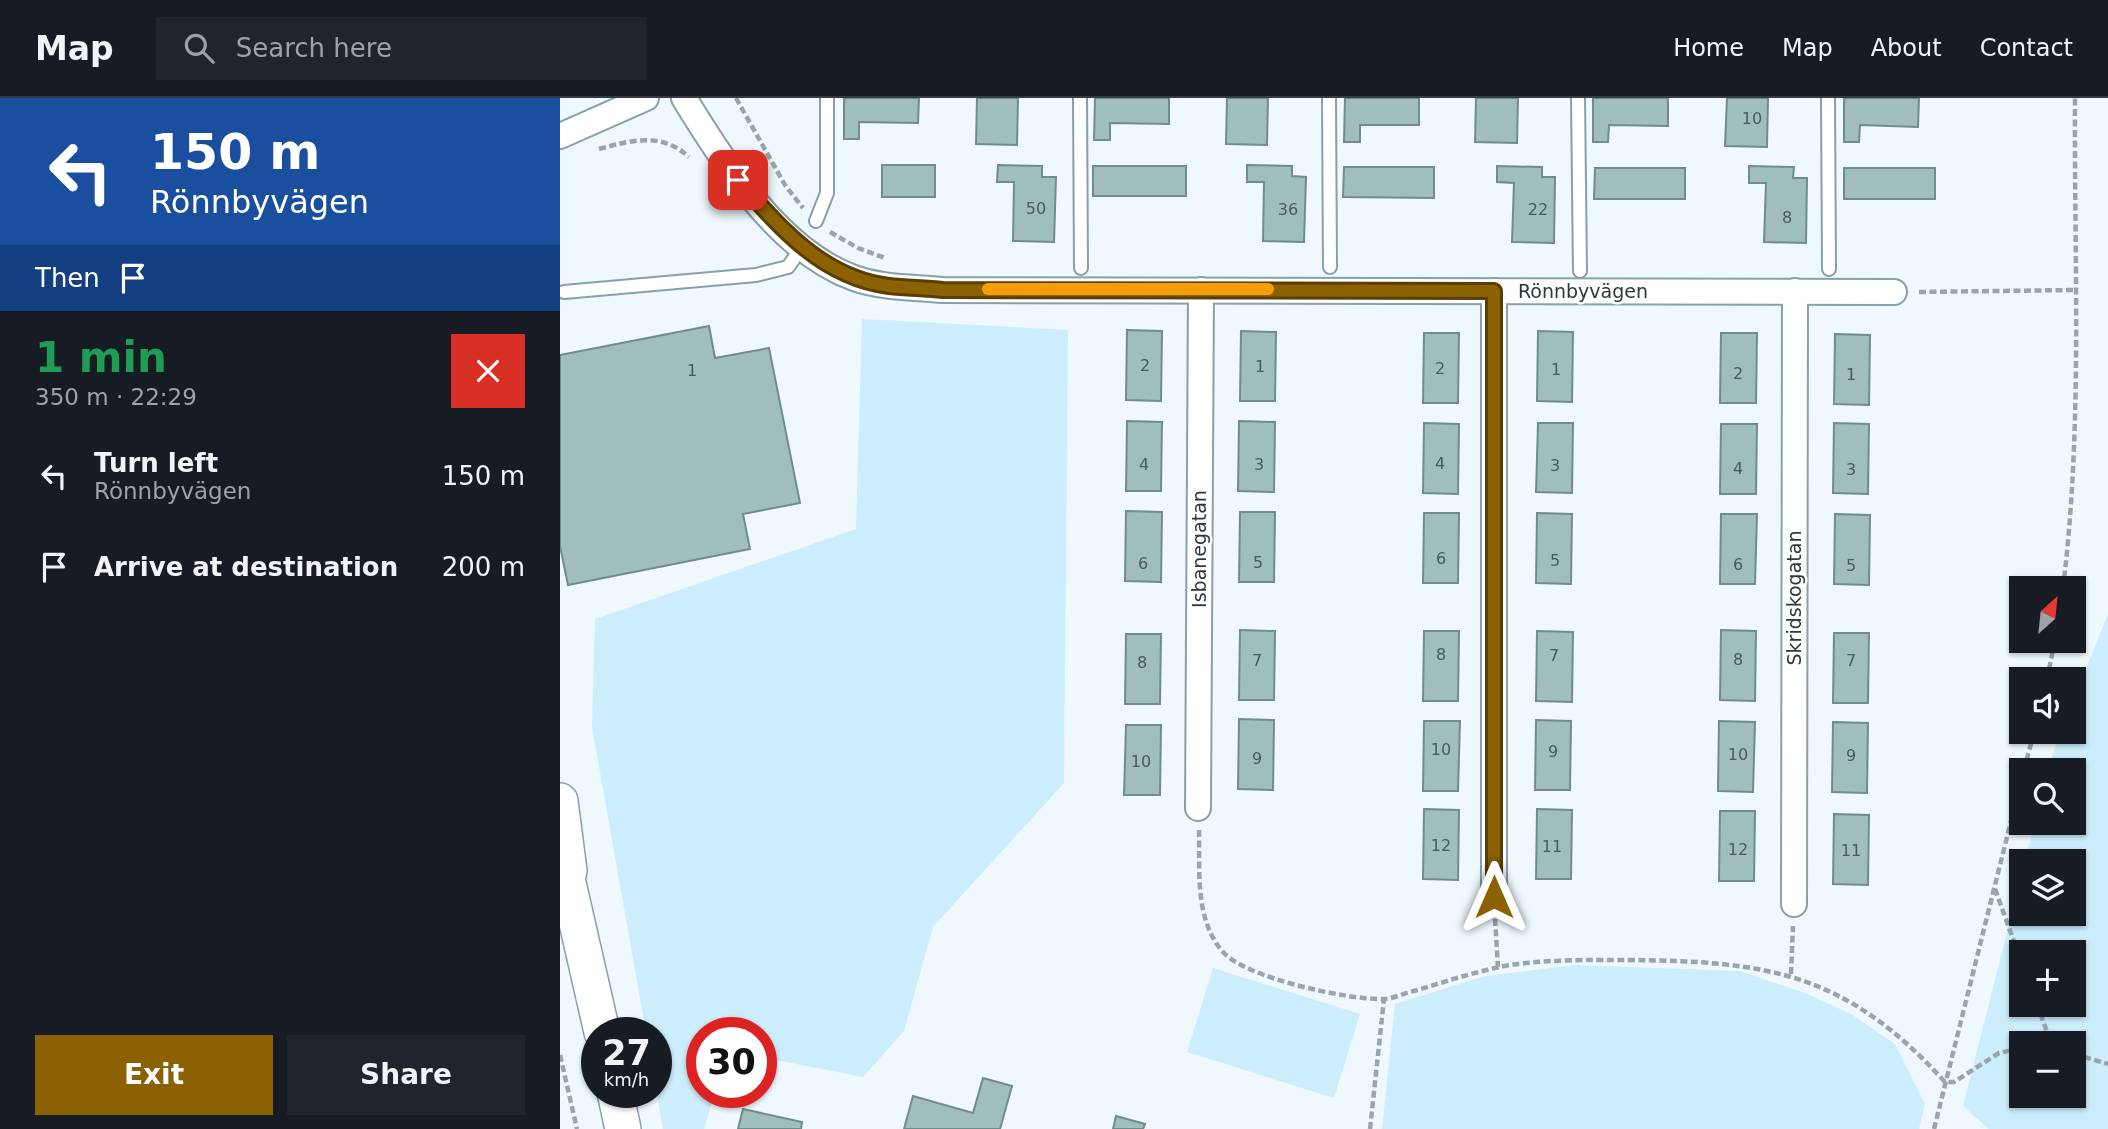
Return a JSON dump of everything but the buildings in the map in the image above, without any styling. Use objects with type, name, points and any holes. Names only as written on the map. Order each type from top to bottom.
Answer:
[{"type":"main road","points":[[560,801],[571,885],[599,1017]]},
{"type":"main road","points":[[560,848],[571,885]]},
{"type":"main road","points":[[618,1108],[623,1129]]},
{"type":"street","points":[[560,136],[646,98]]},
{"type":"street","name":"Rönnbyvägen","points":[[684,98],[725,165],[802,247],[827,266],[854,278],[887,286],[943,290],[1894,292]]},
{"type":"street","name":"Isbanegatan","points":[[1198,808],[1201,290]]},
{"type":"street","points":[[1494,291],[1494,897]]},
{"type":"street","name":"Skridskogatan","points":[[1794,904],[1795,292]]},
{"type":"lane","points":[[816,221],[827,193],[827,98]]},
{"type":"lane","points":[[1080,98],[1080,268]]},
{"type":"lane","points":[[1329,98],[1330,267]]},
{"type":"lane","points":[[1578,98],[1580,271]]},
{"type":"lane","points":[[1828,98],[1829,270]]},
{"type":"lane","points":[[564,292],[755,275],[788,267],[802,247]]},
{"type":"path","points":[[2064,576],[2074,454],[2075,98]]},
{"type":"path","points":[[595,150],[645,138],[681,149],[694,162]]},
{"type":"path","points":[[1894,292],[2074,289]]},
{"type":"path","points":[[1198,808],[1201,895],[1205,919],[1224,953],[1255,971],[1297,986],[1384,999],[1497,967],[1596,960],[1713,962],[1791,974],[1870,1013],[1900,1036],[1945,1082],[1954,1083],[1999,1053],[2009,1051]]},
{"type":"path","points":[[1934,1129],[2009,829]]},
{"type":"path","points":[[1994,888],[2013,940]]},
{"type":"path","points":[[1494,897],[1497,967]]},
{"type":"path","points":[[1791,974],[1794,904]]},
{"type":"path","points":[[1370,1129],[1384,999]]},
{"type":"path","points":[[560,1055],[577,1129]]},
{"type":"path","points":[[2086,1058],[2108,1064]]},
{"type":"shaded area","points":[[862,319],[1068,330],[1064,783],[933,927],[904,1031],[863,1077],[777,1060],[777,1017],[686,1017],[686,1108],[710,1108],[704,1129],[663,1129],[659,1108],[672,1108],[672,1017],[643,1017],[592,727],[595,619],[856,529]]},
{"type":"shaded area","points":[[2108,614],[2108,1129],[1989,1129],[1963,1106],[2009,924],[2086,926],[2086,849],[2028,849],[2032,835],[2086,835],[2086,758],[2052,758],[2056,744],[2086,744],[2086,668]]},
{"type":"shaded area","points":[[1576,965],[1739,971],[1805,993],[1851,1014],[1895,1044],[1925,1104],[1919,1129],[1382,1129],[1395,1004],[1485,976]]},
{"type":"shaded area","points":[[1213,968],[1360,1014],[1334,1098],[1187,1052]]},
{"type":"slow traffic","points":[[988,289],[1268,289]]},
{"type":"route","points":[[738,180],[802,247],[827,266],[854,278],[887,286],[943,290],[1494,291],[1494,897]]}]
